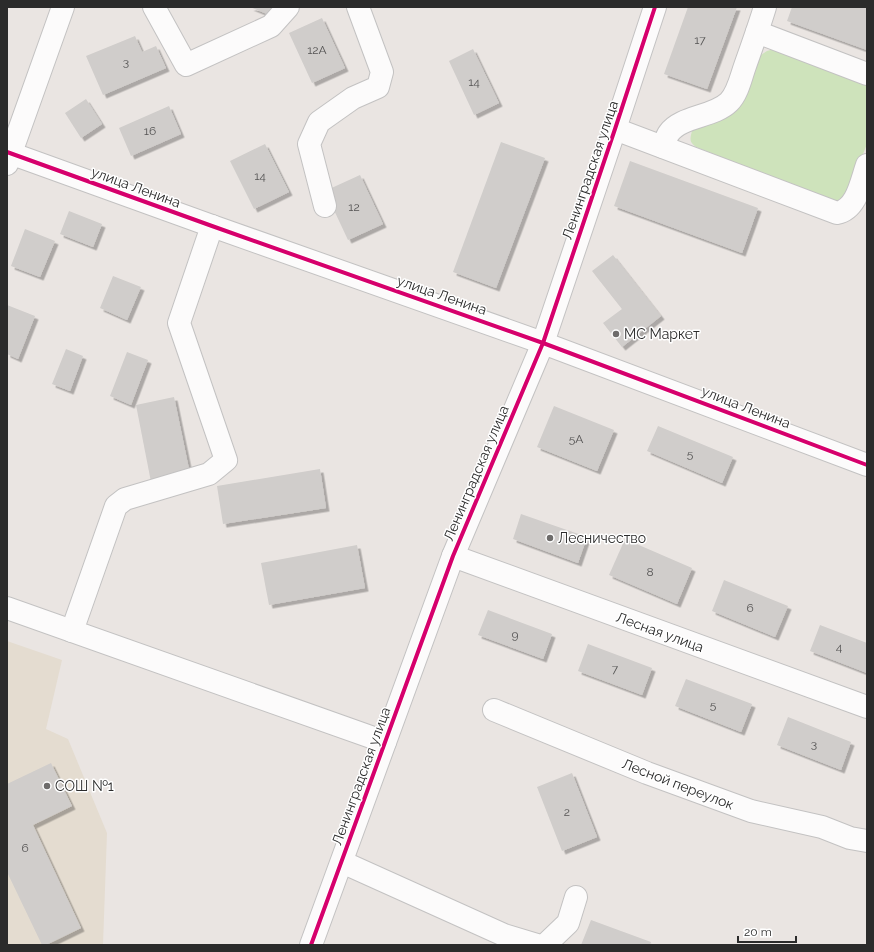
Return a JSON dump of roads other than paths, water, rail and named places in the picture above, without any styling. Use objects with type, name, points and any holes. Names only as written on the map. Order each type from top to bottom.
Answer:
[{"type":"street","points":[[8,157],[63,7]]},
{"type":"street","points":[[154,7],[186,65],[271,26],[288,7]]},
{"type":"street","points":[[325,206],[309,144],[319,122],[353,98],[378,87],[382,72],[358,7]]},
{"type":"street","name":"Ленинградская улица","points":[[311,945],[452,556],[543,343],[655,7]]},
{"type":"street","points":[[663,147],[670,132],[675,127],[719,108],[728,103],[732,98],[765,7]]},
{"type":"street","points":[[757,32],[867,74]]},
{"type":"street","points":[[615,129],[837,212],[847,209],[854,201],[867,165]]},
{"type":"street","name":"улица Ленина","points":[[8,157],[212,226],[543,343],[867,465]]},
{"type":"street","points":[[72,631],[116,506],[125,499],[209,474],[226,460],[179,322],[212,226]]},
{"type":"street","name":"Лесная улица","points":[[452,556],[867,707]]},
{"type":"street","points":[[7,608],[385,742]]},
{"type":"street","name":"Лесной переулок","points":[[494,710],[647,773],[751,811],[822,827],[850,838],[867,841]]},
{"type":"street","points":[[342,862],[504,936],[537,945]]},
{"type":"street","points":[[545,945],[568,923],[576,897]]},
{"type":"place","name":"МС Маркет","points":[[616,334]]},
{"type":"place","name":"Лесничество","points":[[550,538]]},
{"type":"place","name":"СОШ №1","points":[[47,786]]}]
